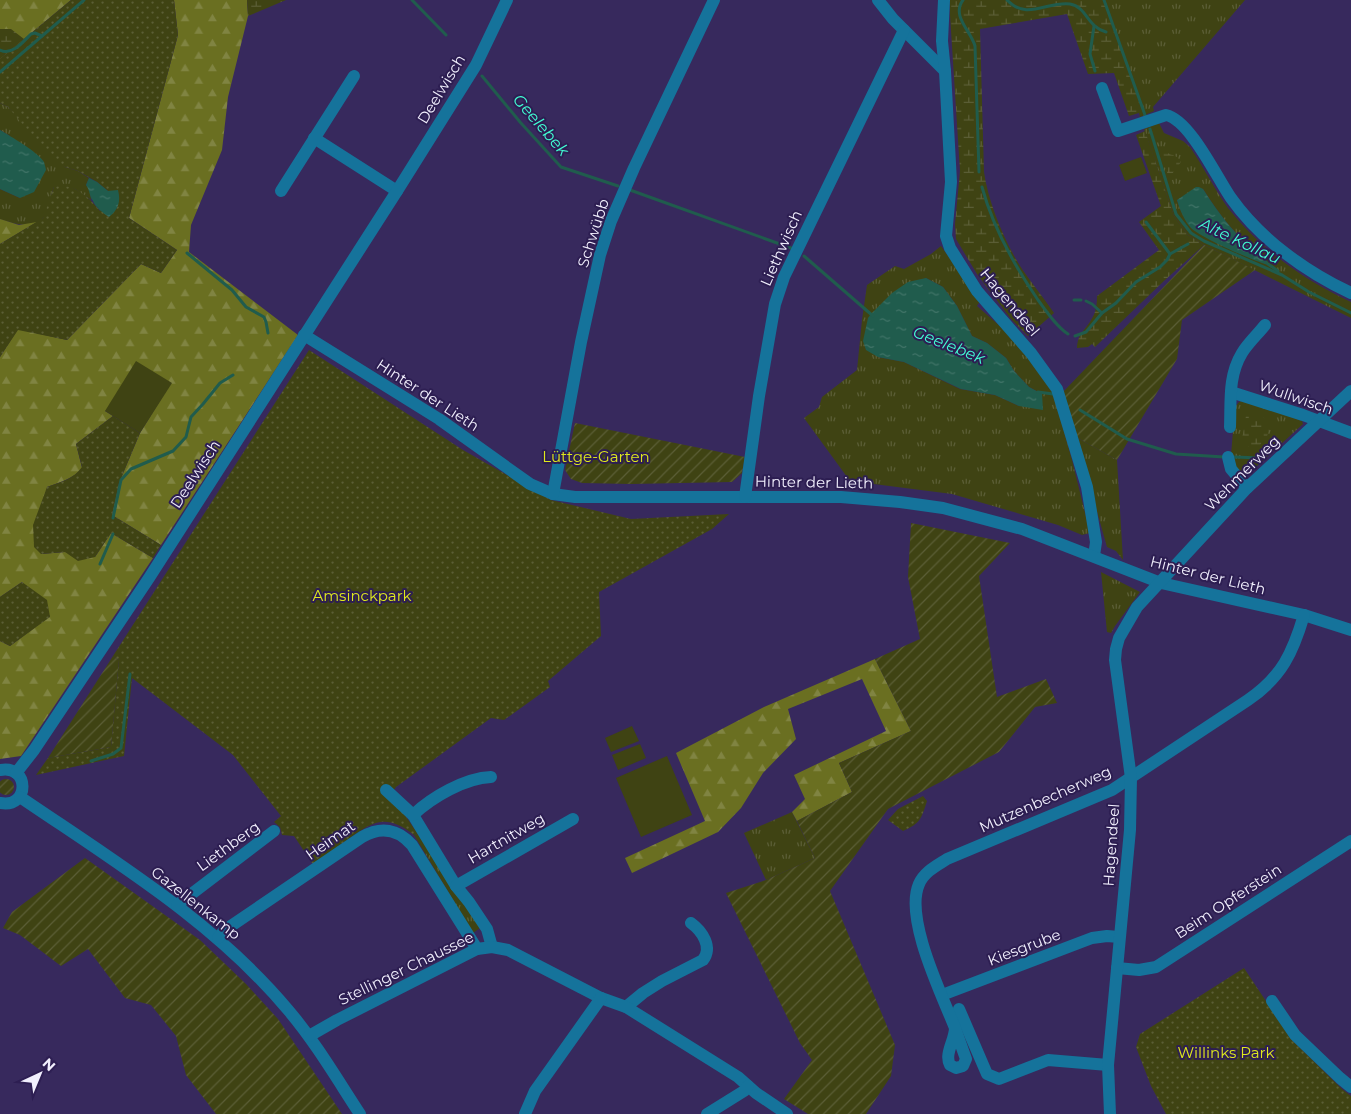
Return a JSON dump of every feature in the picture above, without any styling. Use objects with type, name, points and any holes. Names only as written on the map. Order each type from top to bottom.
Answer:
[{"type":"street","name":"Deelwisch","points":[[16,773],[34,750],[144,586],[397,191],[476,65],[507,0]]},
{"type":"street","name":"Schwübb","points":[[553,494],[581,342],[600,255],[608,230],[634,168],[714,0]]},
{"type":"street","points":[[878,0],[892,19],[945,71]]},
{"type":"street","name":"Hagendeel","points":[[944,0],[942,41],[950,182],[946,236],[950,248],[977,291],[1031,353],[1057,389],[1087,486],[1096,542],[1094,556]]},
{"type":"street","name":"Liethwisch","points":[[745,497],[758,396],[774,304],[784,277],[904,30]]},
{"type":"street","points":[[281,191],[354,76]]},
{"type":"street","points":[[1102,88],[1118,131],[1158,117],[1173,116],[1186,128],[1231,199],[1251,222],[1278,247],[1307,269],[1351,293]]},
{"type":"street","points":[[314,138],[397,191]]},
{"type":"street","points":[[1230,427],[1230,386],[1234,371],[1242,352],[1265,326]]},
{"type":"street","name":"Hinter der Lieth","points":[[304,335],[439,419],[524,481],[553,494],[575,497],[859,497],[943,508],[1012,526],[1160,583],[1304,615],[1351,630]]},
{"type":"street","name":"Wehmerweg","points":[[1160,583],[1247,488],[1351,391]]},
{"type":"street","name":"Wullwisch","points":[[1231,392],[1351,433]]},
{"type":"street","points":[[1228,457],[1231,469],[1247,488]]},
{"type":"street","name":"Hagendeel","points":[[1110,1114],[1108,1065],[1130,830],[1130,778],[1115,660],[1116,649],[1125,626],[1137,607],[1160,583]]},
{"type":"street","name":"Mutzenbecherweg","points":[[955,1028],[924,947],[917,918],[916,894],[922,879],[929,871],[947,859],[1112,790],[1248,700],[1264,687],[1284,665],[1291,653],[1304,615]]},
{"type":"street","points":[[0,770],[6,769],[16,773],[22,784],[20,797],[11,803],[0,803]]},
{"type":"street","points":[[413,815],[433,798],[474,779],[491,777]]},
{"type":"street","points":[[386,790],[413,815],[456,886],[470,902],[487,929],[492,947]]},
{"type":"street","name":"Gazellenkamp","points":[[20,797],[177,905],[218,938],[276,997],[309,1036],[360,1114]]},
{"type":"street","name":"Hartnitweg","points":[[456,886],[573,819]]},
{"type":"street","name":"Heimat","points":[[218,938],[225,930],[362,837],[369,833],[384,830],[399,833],[412,845],[477,949]]},
{"type":"street","name":"Liethberg","points":[[177,905],[274,831]]},
{"type":"street","name":"Beim Opferstein","points":[[1117,968],[1139,970],[1156,967],[1351,841]]},
{"type":"street","points":[[626,1007],[662,981],[703,960],[707,956],[707,947],[701,933],[691,923]]},
{"type":"street","name":"Kiesgrube","points":[[942,995],[1092,938],[1119,937]]},
{"type":"street","name":"Stellinger Chaussee","points":[[309,1036],[477,949],[492,947],[508,950],[601,998],[626,1007],[738,1077],[787,1114]]},
{"type":"street","points":[[525,1114],[535,1091],[601,998]]},
{"type":"street","points":[[1272,1001],[1295,1034],[1351,1087]]},
{"type":"street","points":[[959,1008],[987,1074],[999,1078],[1048,1060],[1108,1065]]},
{"type":"street","points":[[707,1114],[744,1092],[748,1086]]},
{"type":"green space","points":[[0,0],[71,0],[0,59]]},
{"type":"green space","points":[[71,0],[174,0],[178,35],[129,218],[177,250],[161,273],[141,264],[67,340],[18,330],[0,357],[0,244],[43,218],[54,187],[68,187],[80,192],[100,211],[108,191],[97,182],[78,171],[65,167],[50,157],[8,107],[0,103],[0,59]]},
{"type":"green space","points":[[174,0],[247,0],[248,16],[228,97],[222,150],[191,225],[189,252],[298,335],[161,545],[112,515],[119,483],[140,433],[171,383],[105,411],[113,416],[76,444],[82,468],[70,478],[47,487],[41,554],[65,552],[95,557],[111,533],[153,558],[21,756],[0,759],[0,641],[10,646],[50,616],[22,582],[0,597],[0,357],[18,329],[67,340],[141,264],[161,273],[177,250],[129,218],[178,35]]},
{"type":"green space","points":[[247,0],[286,0],[248,16]]},
{"type":"green space","points":[[950,0],[1104,0],[1145,115],[1140,117],[1139,113],[1129,116],[1114,73],[1088,74],[1067,14],[980,29],[984,172],[989,196],[998,222],[1016,259],[1054,313],[1028,336],[1011,319],[977,274],[956,239],[955,224],[960,171]]},
{"type":"green space","points":[[1104,0],[1245,0],[1153,107],[1154,111],[1145,115]]},
{"type":"green space","points":[[0,29],[11,29],[24,39],[0,59]]},
{"type":"green space","points":[[0,103],[8,107],[65,167],[78,171],[89,178],[86,185],[90,190],[91,200],[75,189],[54,187],[46,212],[39,222],[28,225],[0,219],[0,189],[20,198],[10,136],[0,130]]},
{"type":"green space","points":[[1159,123],[1164,133],[1183,141],[1190,147],[1228,208],[1254,237],[1284,262],[1316,284],[1351,302],[1351,318],[1204,245],[1188,235],[1174,216],[1144,129]],"holes":[[[1203,189],[1232,229],[1268,262],[1268,265],[1199,233],[1187,221],[1177,200]]]},
{"type":"green space","points":[[1145,131],[1174,216],[1188,235],[1204,245],[1095,347],[1092,344],[1088,347],[1077,348],[1080,336],[1094,314],[1097,296],[1159,250],[1139,222],[1161,206],[1136,135]]},
{"type":"green space","points":[[1165,152],[1177,157],[1181,162],[1169,178],[1161,155]]},
{"type":"green space","points":[[1141,157],[1147,173],[1125,181],[1119,165]]},
{"type":"green space","points":[[0,219],[19,225],[37,222],[0,244]]},
{"type":"green space","points":[[1204,245],[1255,270],[1182,320],[1177,359],[1117,460],[1076,437],[1063,392]]},
{"type":"green space","points":[[941,246],[980,301],[977,306],[1026,349],[1053,392],[1090,533],[1082,535],[1058,525],[952,494],[850,481],[804,418],[819,407],[822,397],[857,370],[867,285],[895,266],[904,269],[931,254]],"holes":[[[926,278],[943,287],[957,306],[972,336],[987,343],[1006,358],[1014,371],[1029,387],[1042,394],[1019,406],[995,395],[960,389],[904,362],[878,357]]]},
{"type":"green space","name":"Amsinckpark","points":[[309,350],[463,450],[551,500],[631,519],[729,514],[712,529],[599,592],[601,636],[548,681],[550,687],[504,720],[491,718],[396,787],[388,798],[404,814],[418,834],[414,835],[404,828],[387,822],[372,824],[356,833],[315,863],[312,863],[294,836],[282,835],[280,827],[274,822],[281,816],[233,755],[132,678],[124,756],[36,775],[48,758],[111,747],[119,660],[113,656]]},
{"type":"green space","points":[[136,361],[172,383],[140,433],[105,411]]},
{"type":"green space","points":[[1245,400],[1302,421],[1303,424],[1245,477],[1234,466],[1231,455],[1235,407],[1239,402]]},
{"type":"green space","points":[[1256,412],[1268,421],[1269,430],[1263,442],[1256,448],[1245,446],[1242,439],[1246,416]]},
{"type":"green space","points":[[113,416],[140,433],[119,483],[112,515],[161,545],[153,558],[111,533],[95,557],[78,561],[65,552],[41,554],[34,547],[33,525],[47,487],[66,480],[79,471],[82,467],[76,444]]},
{"type":"green space","name":"Lüttge-Garten","points":[[575,423],[745,457],[742,473],[732,482],[582,483],[571,479],[565,470]]},
{"type":"green space","points":[[1076,437],[1117,460],[1123,560],[1116,551],[1107,547]]},
{"type":"green space","points":[[911,523],[1010,543],[979,576],[997,697],[1046,679],[1057,703],[1035,707],[999,752],[888,809],[830,891],[895,1045],[891,1076],[866,1114],[808,1114],[784,1099],[812,1060],[800,1043],[726,893],[766,880],[815,858],[797,821],[852,792],[839,763],[911,731],[875,659],[920,639],[908,577]]},
{"type":"green space","points":[[1101,572],[1140,592],[1111,633],[1107,632]]},
{"type":"green space","points":[[22,582],[47,600],[50,617],[10,646],[0,641],[0,597]]},
{"type":"green space","points":[[113,656],[119,660],[111,747],[48,758]]},
{"type":"green space","points":[[875,659],[911,731],[839,763],[852,792],[797,821],[792,812],[805,799],[794,775],[886,731],[862,679],[788,709],[796,739],[763,773],[741,808],[718,832],[632,873],[625,858],[705,821],[676,753],[764,707]]},
{"type":"green space","points":[[632,726],[639,741],[611,752],[605,738]]},
{"type":"green space","points":[[640,744],[646,758],[618,770],[612,755]]},
{"type":"green space","points":[[667,756],[692,815],[641,837],[616,778]]},
{"type":"green space","points":[[6,779],[14,787],[6,795],[-2,787]]},
{"type":"green space","points":[[923,796],[927,801],[922,816],[917,823],[903,831],[888,820],[898,809]]},
{"type":"green space","points":[[792,812],[815,858],[766,880],[744,833]]},
{"type":"green space","points":[[418,834],[480,928],[473,933],[414,835]]},
{"type":"green space","points":[[85,858],[200,940],[246,984],[278,1019],[342,1114],[216,1114],[186,1075],[176,1036],[151,1005],[125,998],[88,949],[61,966],[20,935],[3,928],[12,912]]},
{"type":"green space","name":"Willinks Park","points":[[1244,968],[1291,1039],[1351,1096],[1351,1114],[1166,1114],[1151,1086],[1136,1047],[1140,1034]]},
{"type":"water","points":[[0,130],[30,149],[44,162],[46,170],[34,192],[20,198],[0,189]]},
{"type":"water","points":[[89,178],[108,191],[118,190],[118,205],[115,212],[109,217],[98,208],[92,199],[86,185]]},
{"type":"water","points":[[1196,187],[1203,189],[1232,229],[1268,262],[1268,265],[1216,243],[1191,228],[1186,222],[1177,200]]},
{"type":"water","points":[[926,278],[943,287],[957,306],[972,336],[987,343],[1006,358],[1014,371],[1029,387],[1042,394],[1043,410],[1019,406],[995,395],[961,389],[904,362],[878,357],[866,350],[863,341],[868,318],[871,314],[892,293],[908,282]]},
{"type":"waterway","points":[[0,72],[84,0]]},
{"type":"waterway","name":"Geelebek","points":[[412,0],[446,35]]},
{"type":"waterway","points":[[963,0],[960,6],[960,18],[975,46],[979,172]]},
{"type":"waterway","points":[[1007,0],[1015,6],[1030,10],[1053,5],[1070,4],[1080,9],[1095,26],[1106,32]]},
{"type":"waterway","name":"Alte Kollau","points":[[1104,0],[1145,115]]},
{"type":"waterway","points":[[1094,26],[1090,54],[1095,71]]},
{"type":"waterway","points":[[0,50],[13,50],[31,34],[35,33],[42,36]]},
{"type":"waterway","name":"Geelebek","points":[[482,76],[561,167],[618,186]]},
{"type":"waterway","name":"Alte Kollau","points":[[1150,129],[1176,214],[1191,233],[1204,241],[1282,275],[1309,292],[1351,313]]},
{"type":"waterway","points":[[982,187],[998,232],[1013,260],[1045,309],[1068,334]]},
{"type":"waterway","name":"Geelebek","points":[[630,190],[791,248]]},
{"type":"waterway","points":[[1146,222],[1170,254]]},
{"type":"waterway","points":[[1075,336],[1086,332],[1102,313],[1116,303],[1136,282],[1160,267],[1170,254],[1188,244]]},
{"type":"waterway","points":[[187,253],[232,290],[246,307],[264,317],[268,333]]},
{"type":"waterway","name":"Geelebek","points":[[804,256],[873,316]]},
{"type":"waterway","name":"Alte Kollau","points":[[1268,264],[1278,271]]},
{"type":"waterway","points":[[1074,300],[1081,300]]},
{"type":"waterway","points":[[1086,301],[1102,313]]},
{"type":"waterway","name":"Geelebek","points":[[113,518],[121,480],[131,469],[173,451],[186,437],[191,417],[220,383],[233,375]]},
{"type":"waterway","name":"Geelebek","points":[[1038,392],[1053,394]]},
{"type":"waterway","name":"Geelebek","points":[[1080,410],[1127,439],[1176,454],[1224,457]]},
{"type":"waterway","name":"Geelebek","points":[[1235,457],[1260,458]]},
{"type":"waterway","points":[[100,564],[113,534]]},
{"type":"waterway","points":[[91,761],[113,754],[121,748],[130,674]]}]
